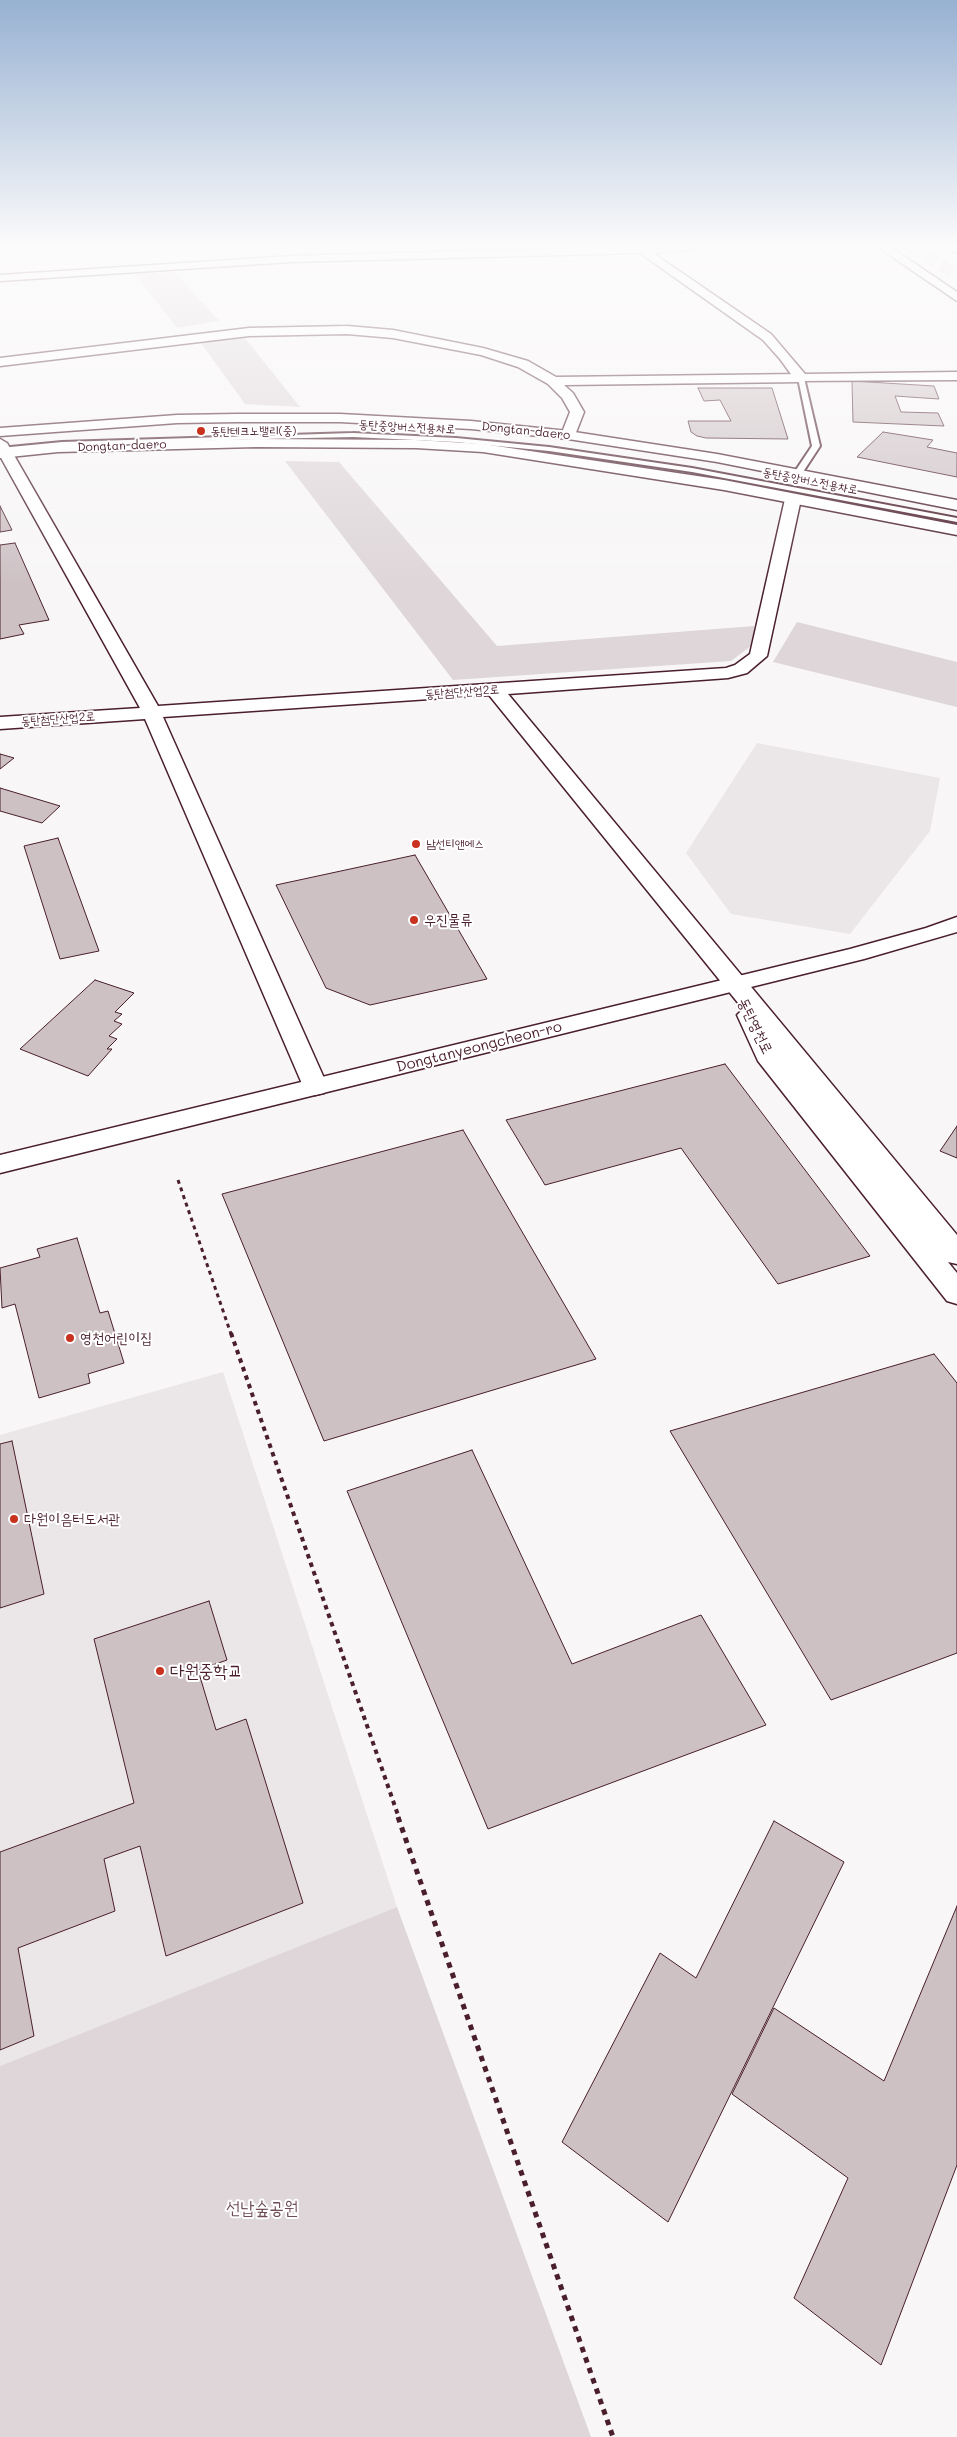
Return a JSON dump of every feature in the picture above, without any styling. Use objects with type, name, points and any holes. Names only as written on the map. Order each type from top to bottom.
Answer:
[{"type":"street","points":[[0,362],[19,360]]},
{"type":"street","points":[[509,360],[523,364],[552,381],[568,396],[577,412],[568,435]]},
{"type":"street","points":[[788,360],[800,378]]},
{"type":"street","points":[[552,381],[957,376]]},
{"type":"street","name":"Dongtan-daero","points":[[0,432],[178,419],[340,418],[442,422],[568,435],[708,456],[957,505]]},
{"type":"street","name":"Dongtan-daero","points":[[2,448],[158,444],[416,444],[483,448],[585,462],[724,485],[957,530]]},
{"type":"street","points":[[2,448],[152,713],[315,1087]]},
{"type":"street","name":"동탄첨단산업2로","points":[[0,723],[728,673],[751,663],[758,656],[793,499]]},
{"type":"street","points":[[495,690],[735,984]]},
{"type":"street","name":"Dongtanyeongcheon-ro","points":[[0,1164],[856,954],[934,933],[957,924]]},
{"type":"street","name":"동탄영천로","points":[[735,984],[957,1254]]},
{"type":"street","name":"동탄영천로","points":[[735,984],[767,1055],[957,1293]]},
{"type":"lane","points":[[798,473],[816,446],[815,434],[800,378]]},
{"type":"lane","points":[[2,448],[66,436],[273,429],[354,431],[469,438],[557,446],[647,459],[957,515]]},
{"type":"lane","name":"동탄중앙버스전용차로","points":[[2,448],[259,437],[353,436],[456,440],[549,449],[692,470],[957,520]]},
{"type":"path","points":[[178,1180],[614,2437]]},
{"type":"shaded area","points":[[757,743],[940,778],[930,831],[850,934],[731,914],[686,853]]},
{"type":"shaded area","name":"다원중학교","points":[[223,1372],[397,1907],[0,2066],[0,1435]]},
{"type":"green space","points":[[213,360],[262,360],[300,407],[245,404]]},
{"type":"green space","points":[[285,461],[339,462],[497,646],[754,626],[755,643],[731,661],[453,680]]},
{"type":"green space","points":[[797,622],[957,662],[957,707],[773,662]]},
{"type":"green space","name":"선납숲공원","points":[[397,1907],[591,2437],[0,2437],[0,2066]]},
{"type":"building","points":[[852,381],[934,386],[939,399],[895,396],[901,412],[938,413],[944,426],[853,422]]},
{"type":"building","points":[[698,388],[772,388],[788,439],[706,438],[697,436],[691,432],[688,421],[731,421],[720,400],[704,401]]},
{"type":"building","points":[[883,432],[933,440],[927,447],[957,453],[957,477],[857,457]]},
{"type":"building","points":[[0,506],[12,530],[0,532]]},
{"type":"building","points":[[15,543],[49,620],[19,625],[24,634],[0,639],[0,545]]},
{"type":"building","points":[[0,754],[14,758],[0,769]]},
{"type":"building","points":[[0,788],[60,806],[42,823],[0,811]]},
{"type":"building","points":[[58,838],[99,951],[60,959],[24,846]]},
{"type":"building","points":[[415,855],[487,979],[370,1005],[326,988],[276,885]]},
{"type":"building","points":[[95,980],[134,993],[115,1012],[122,1014],[114,1021],[122,1024],[109,1036],[117,1039],[107,1049],[112,1049],[88,1076],[20,1049]]},
{"type":"building","points":[[725,1064],[870,1256],[778,1284],[681,1148],[545,1185],[506,1120]]},
{"type":"building","points":[[957,1126],[957,1158],[940,1151]]},
{"type":"building","points":[[463,1130],[596,1359],[324,1441],[222,1194]]},
{"type":"building","name":"영천어린이집","points":[[77,1238],[100,1313],[108,1311],[124,1363],[88,1374],[90,1383],[39,1398],[15,1304],[2,1308],[0,1268],[40,1257],[37,1249]]},
{"type":"building","points":[[934,1354],[957,1383],[957,1653],[831,1700],[670,1431]]},
{"type":"building","name":"다원이음터도서관","points":[[12,1441],[44,1594],[0,1608],[0,1444]]},
{"type":"building","points":[[472,1450],[572,1664],[701,1615],[766,1725],[488,1829],[347,1491]]},
{"type":"building","points":[[209,1601],[227,1660],[198,1670],[216,1730],[246,1719],[303,1903],[166,1956],[140,1846],[104,1859],[115,1911],[18,1948],[34,2036],[0,2050],[0,1852],[134,1803],[94,1639]]},
{"type":"building","points":[[774,1821],[844,1862],[668,2222],[562,2142],[660,1953],[696,1978]]},
{"type":"building","points":[[957,1906],[957,2165],[881,2365],[794,2298],[848,2178],[732,2094],[774,2008],[884,2081]]},
{"type":"place","name":"동탄테크노밸리(중)","points":[[201,431]]},
{"type":"place","name":"남선티앤에스","points":[[416,844]]},
{"type":"place","name":"우진물류","points":[[414,920]]},
{"type":"place","name":"영천어린이집","points":[[70,1338]]},
{"type":"place","name":"다원이음터도서관","points":[[14,1519]]},
{"type":"place","name":"다원중학교","points":[[160,1671]]}]
